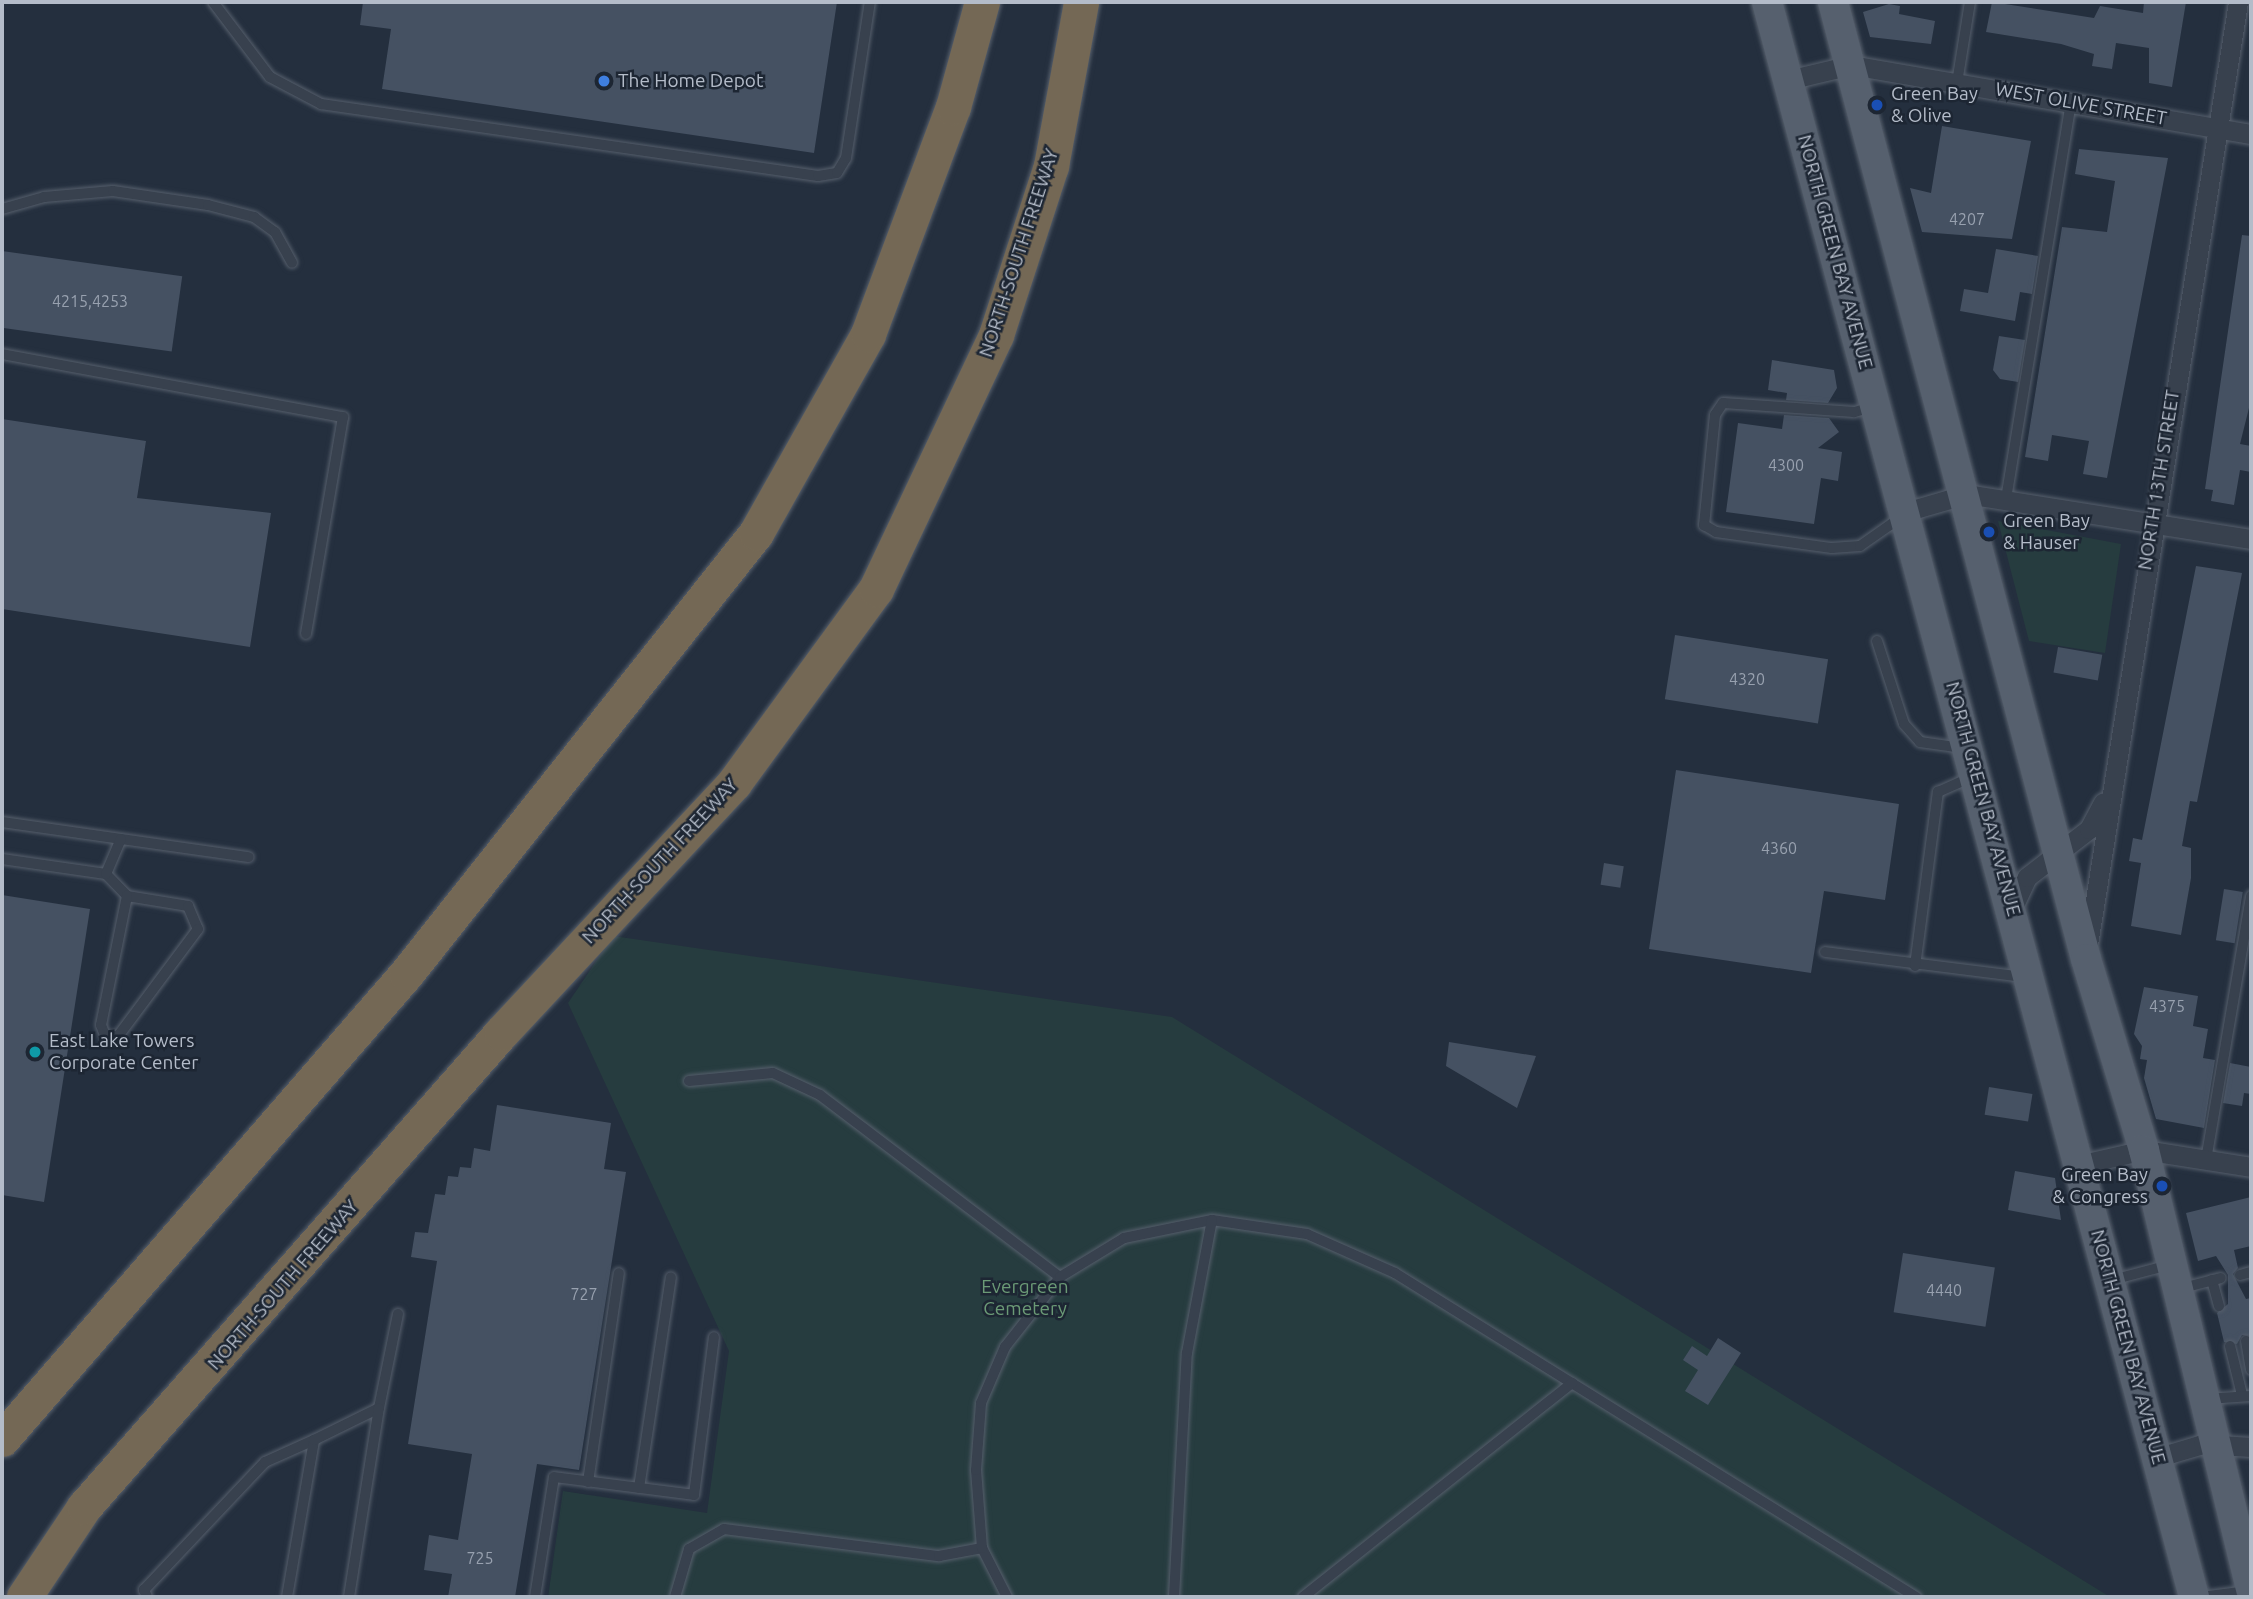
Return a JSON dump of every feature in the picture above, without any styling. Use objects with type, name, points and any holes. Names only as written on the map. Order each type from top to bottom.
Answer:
[{"type":"highway","points":[[913,220],[956,2]]},
{"type":"highway","points":[[4,1435],[406,974],[756,533],[837,396],[913,220],[982,2]]},
{"type":"highway","name":"NORTH-SOUTH FREEWAY","points":[[24,1597],[84,1507],[501,1033],[734,783],[876,589],[996,335],[1052,166],[1081,2]]},
{"type":"main road","name":"NORTH GREEN BAY AVENUE","points":[[1767,2],[2031,976],[2078,1165],[2159,1457],[2194,1597]]},
{"type":"main road","points":[[1833,2],[1967,494],[2086,959],[2144,1150],[2251,1591]]},
{"type":"street","name":"NORTH 13TH STREET","points":[[2086,959],[2152,522],[2238,2]]},
{"type":"street","name":"WEST OLIVE STREET","points":[[1788,80],[1851,65],[2251,134]]},
{"type":"street","points":[[1905,512],[1967,494],[2251,539]]},
{"type":"street","points":[[2012,907],[2026,877],[2057,848],[2097,820],[2111,782]]},
{"type":"street","points":[[2078,1165],[2144,1150],[2251,1167]]},
{"type":"street","points":[[2159,1457],[2217,1443],[2251,1447]]},
{"type":"lane","points":[[213,2],[270,76],[321,104],[818,176],[837,173],[846,158],[870,2]]},
{"type":"lane","points":[[1957,83],[1970,2]]},
{"type":"lane","points":[[2006,499],[2071,103]]},
{"type":"lane","points":[[2,209],[44,197],[113,191],[208,205],[254,217],[275,232],[292,262]]},
{"type":"lane","points":[[2,354],[343,417],[306,635]]},
{"type":"lane","points":[[1877,405],[1854,412],[1723,402],[1715,415],[1704,524],[1716,532],[1832,548],[1860,546],[1905,512]]},
{"type":"lane","points":[[1877,640],[1904,724],[1920,742],[1973,761],[1938,792],[1915,966]]},
{"type":"lane","points":[[2,822],[249,857]]},
{"type":"lane","points":[[106,873],[121,839]]},
{"type":"lane","points":[[2,859],[106,873],[127,896],[188,905],[198,929],[119,1035],[106,1038],[101,1025],[127,896]]},
{"type":"lane","points":[[2206,1160],[2251,896]]},
{"type":"lane","points":[[1825,952],[2006,979],[2031,976]]},
{"type":"lane","points":[[688,1081],[773,1073],[820,1095],[1060,1277]]},
{"type":"lane","points":[[1174,1597],[1187,1353],[1212,1220]]},
{"type":"lane","points":[[1007,1597],[982,1548],[981,1404],[1005,1348],[1060,1277],[1124,1237],[1212,1220],[1307,1234],[1395,1273],[1916,1597]]},
{"type":"lane","points":[[2239,1275],[2251,1272]]},
{"type":"lane","points":[[588,1482],[619,1273]]},
{"type":"lane","points":[[2110,1281],[2176,1276],[2217,1279],[2219,1306]]},
{"type":"lane","points":[[639,1488],[671,1277]]},
{"type":"lane","points":[[349,1597],[379,1408],[398,1314]]},
{"type":"lane","points":[[536,1597],[554,1477],[694,1495],[714,1338]]},
{"type":"lane","points":[[2246,1341],[2251,1370]]},
{"type":"lane","points":[[2206,1399],[2246,1395],[2230,1346]]},
{"type":"lane","points":[[1303,1597],[1572,1383]]},
{"type":"lane","points":[[147,1597],[144,1590],[265,1462],[379,1408]]},
{"type":"lane","points":[[287,1597],[314,1440]]},
{"type":"lane","points":[[675,1597],[689,1549],[724,1529],[939,1556],[982,1548]]},
{"type":"lane","points":[[2200,1597],[2251,1591]]},
{"type":"green space","points":[[1998,521],[2121,544],[2105,653],[2029,641]]},
{"type":"green space","name":"Evergreen Cemetery","points":[[613,936],[1172,1017],[2110,1597],[548,1597],[563,1491],[707,1513],[729,1351],[568,1003]]},
{"type":"building","name":"The Home Depot","points":[[363,2],[837,2],[814,153],[382,89],[391,29],[360,25]]},
{"type":"building","points":[[1992,2],[2094,18],[2100,6],[2143,13],[2144,2],[2186,2],[2172,87],[2149,83],[2149,48],[2116,43],[2112,69],[2092,66],[2094,54],[2061,44],[1986,32]]},
{"type":"building","points":[[1889,4],[1900,6],[1899,14],[1935,21],[1931,44],[1870,37],[1863,12]]},
{"type":"building","points":[[1942,126],[2031,141],[2012,239],[1922,232],[1910,188],[1931,193]]},
{"type":"building","points":[[2079,149],[2168,158],[2107,478],[2083,474],[2089,441],[2052,435],[2048,461],[2025,457],[2062,227],[2107,232],[2115,181],[2075,174]]},
{"type":"building","points":[[2242,235],[2251,236],[2251,400],[2240,444],[2251,446],[2251,472],[2240,470],[2234,505],[2211,501],[2213,490],[2205,489]]},
{"type":"building","points":[[1996,249],[2038,256],[2032,294],[2020,292],[2015,321],[1960,311],[1964,289],[1988,293]]},
{"type":"building","points":[[2,251],[182,276],[172,352],[2,328]]},
{"type":"building","points":[[1999,336],[2025,340],[2018,382],[2000,379],[1993,370]]},
{"type":"building","points":[[1772,360],[1834,370],[1837,388],[1828,403],[1786,400],[1787,393],[1768,390]]},
{"type":"building","points":[[1784,415],[1829,418],[1839,432],[1818,448],[1842,452],[1838,481],[1821,478],[1814,524],[1726,512],[1738,423],[1782,429]]},
{"type":"building","points":[[2,419],[146,441],[137,498],[271,513],[250,647],[2,609]]},
{"type":"building","points":[[2196,566],[2242,573],[2197,802],[2190,801],[2182,846],[2191,848],[2191,878],[2181,935],[2131,926],[2141,863],[2129,861],[2133,838],[2142,840]]},
{"type":"building","points":[[1675,635],[1828,659],[1818,723],[1665,699]]},
{"type":"building","points":[[2058,647],[2102,655],[2098,680],[2053,673]]},
{"type":"building","points":[[1676,770],[1899,804],[1885,900],[1824,891],[1811,973],[1649,949]]},
{"type":"building","points":[[1604,863],[1624,866],[1620,888],[1601,885]]},
{"type":"building","points":[[2224,889],[2243,892],[2235,943],[2216,940]]},
{"type":"building","name":"East Lake Towers Corporate Center","points":[[2,895],[90,909],[44,1202],[2,1195]]},
{"type":"building","points":[[2144,987],[2198,996],[2193,1026],[2208,1029],[2203,1058],[2215,1060],[2204,1128],[2156,1119],[2144,1078],[2147,1060],[2140,1059],[2142,1046],[2134,1034]]},
{"type":"building","points":[[1449,1042],[1536,1056],[1517,1108],[1446,1066]]},
{"type":"building","points":[[2230,1063],[2251,1067],[2251,1094],[2244,1093],[2242,1106],[2223,1103]]},
{"type":"building","points":[[1989,1087],[2032,1094],[2028,1122],[1985,1115]]},
{"type":"building","points":[[497,1105],[611,1123],[604,1169],[626,1172],[579,1470],[537,1464],[515,1597],[448,1597],[452,1574],[424,1570],[429,1535],[458,1540],[472,1454],[408,1444],[437,1261],[411,1257],[415,1232],[428,1233],[435,1194],[445,1195],[448,1176],[458,1177],[460,1167],[471,1168],[474,1148],[490,1151]]},
{"type":"building","points":[[2015,1171],[2055,1178],[2061,1220],[2008,1210]]},
{"type":"building","points":[[2251,1197],[2251,1246],[2234,1250],[2238,1268],[2233,1274],[2246,1299],[2251,1298],[2251,1336],[2242,1335],[2237,1344],[2224,1342],[2217,1313],[2228,1304],[2228,1275],[2216,1256],[2198,1261],[2186,1213]]},
{"type":"building","points":[[1903,1253],[1995,1268],[1985,1327],[1894,1312]]},
{"type":"building","points":[[1718,1338],[1741,1353],[1708,1405],[1685,1391],[1698,1370],[1683,1360],[1692,1346],[1707,1356]]},
{"type":"place","name":"The Home Depot","points":[[604,81]]},
{"type":"place","name":"Green Bay & Olive","points":[[1877,105]]},
{"type":"place","name":"Green Bay & Hauser","points":[[1989,532]]},
{"type":"place","name":"East Lake Towers Corporate Center","points":[[35,1052]]},
{"type":"place","name":"Green Bay & Congress","points":[[2162,1186]]}]
